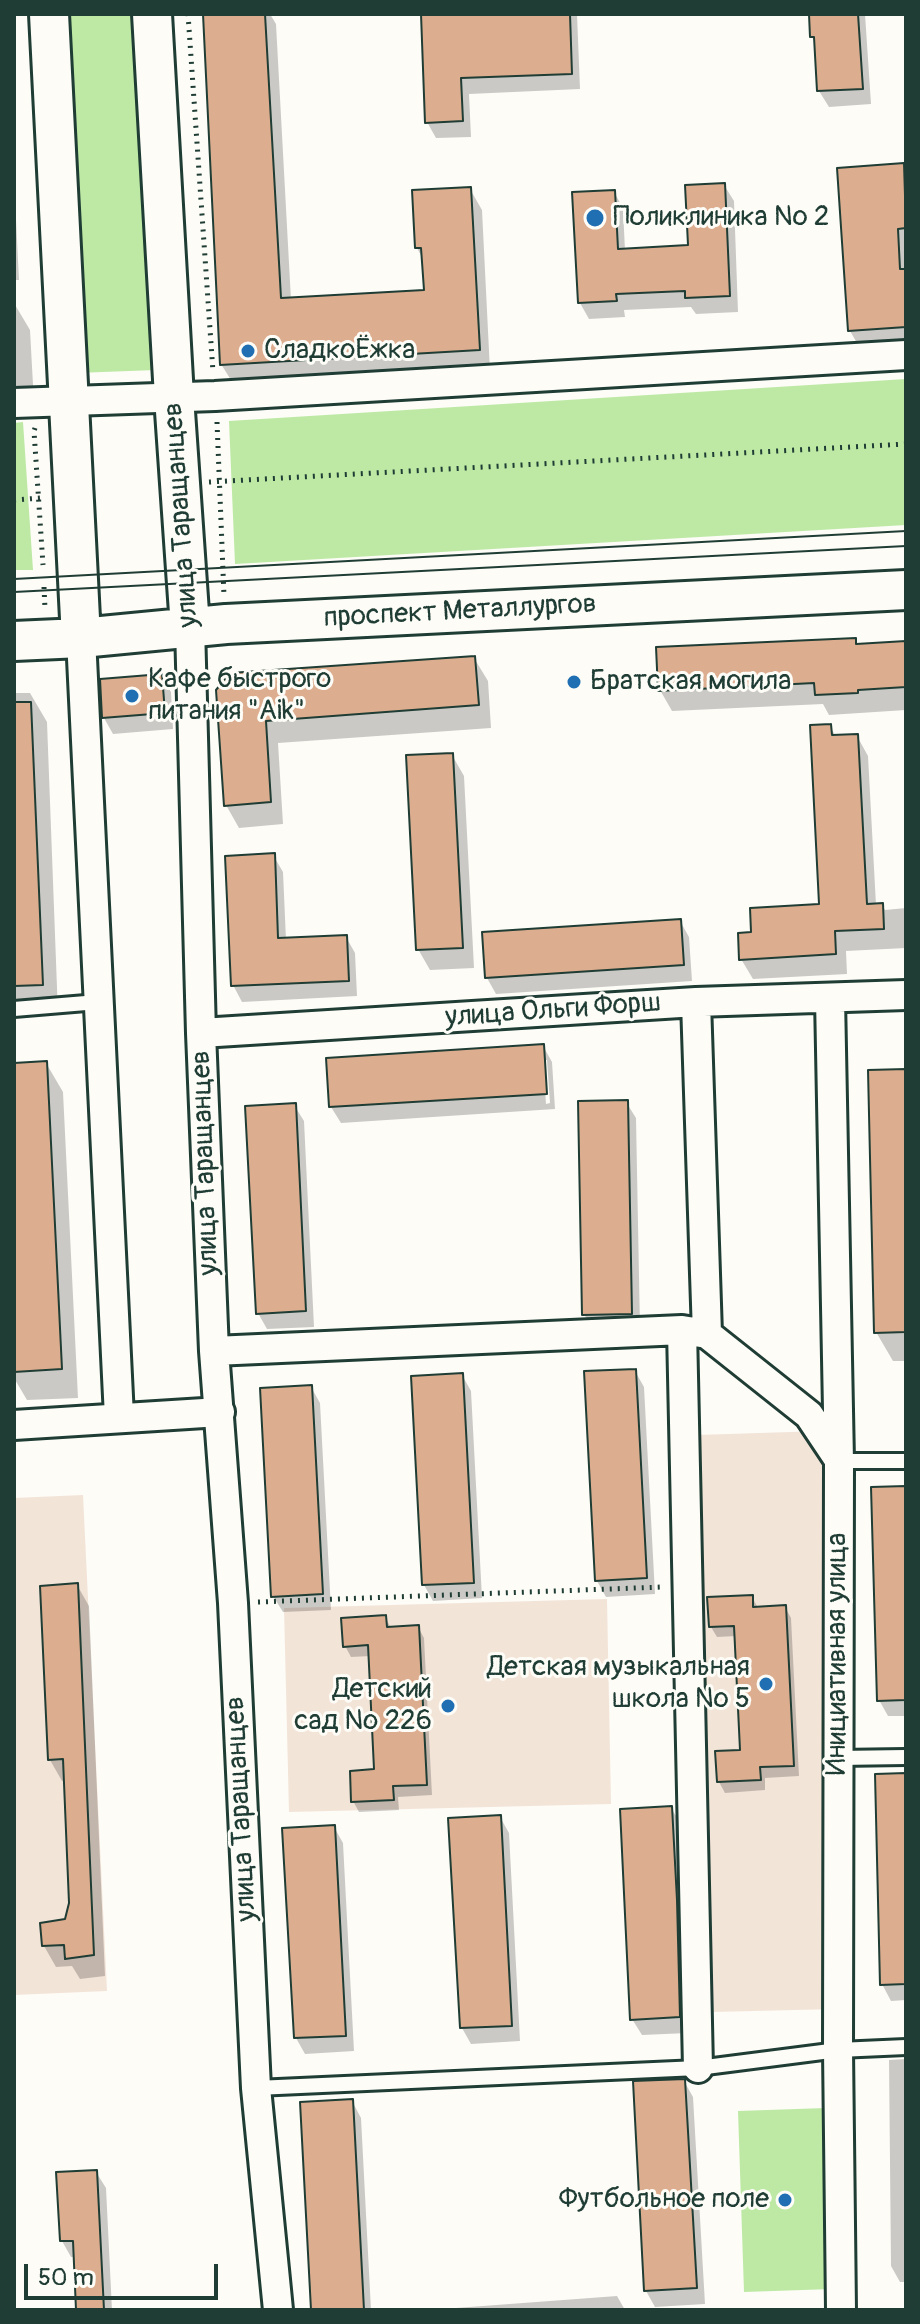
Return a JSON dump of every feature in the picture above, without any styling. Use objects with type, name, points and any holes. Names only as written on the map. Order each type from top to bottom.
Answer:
[{"type":"street","points":[[49,14],[58,401],[47,640],[98,1002],[119,1417]]},
{"type":"street","name":"улица Таращанцев","points":[[152,14],[180,484],[208,626],[201,1033],[214,1351],[233,1603],[256,2088],[278,2310]]},
{"type":"street","points":[[14,403],[215,396],[906,355]]},
{"type":"street","name":"проспект Металлургов","points":[[47,640],[208,626],[906,590]]},
{"type":"street","name":"улица Ольги Форш","points":[[201,1033],[696,1002],[906,995]]},
{"type":"street","name":"Инициативная улица","points":[[830,998],[839,1461],[841,2310]]},
{"type":"street","points":[[696,1002],[695,1332],[689,1586],[698,2068]]},
{"type":"street","points":[[214,1351],[695,1332],[809,1415],[839,1461]]},
{"type":"street","points":[[14,1425],[220,1412]]},
{"type":"lane","points":[[14,1009],[98,1002]]},
{"type":"lane","points":[[839,1461],[906,1461]]},
{"type":"lane","points":[[838,1758],[906,1757]]},
{"type":"lane","points":[[256,2088],[698,2068],[838,2050],[906,2047]]},
{"type":"path","points":[[188,14],[220,481],[208,626]]},
{"type":"path","points":[[47,640],[34,431],[58,401]]},
{"type":"path","points":[[180,484],[906,444]]},
{"type":"path","points":[[233,1603],[689,1586]]},
{"type":"shaded area","name":"Детская музыкальная школа № 5","points":[[822,1431],[837,2009],[712,2012],[697,1435]]},
{"type":"shaded area","points":[[83,1495],[107,1991],[14,1995],[14,1498]]},
{"type":"shaded area","name":"Детский сад № 226","points":[[607,1599],[611,1804],[289,1812],[284,1608]]},
{"type":"green space","points":[[59,14],[135,14],[156,370],[76,373]]},
{"type":"green space","points":[[906,379],[906,525],[235,564],[229,421]]},
{"type":"green space","points":[[23,422],[33,570],[14,570],[14,423]]},
{"type":"green space","name":"Футбольное поле","points":[[826,2108],[832,2289],[744,2292],[738,2111]]},
{"type":"building","points":[[203,14],[265,14],[281,298],[424,290],[421,248],[415,248],[412,190],[471,187],[480,350],[220,365]]},
{"type":"building","points":[[421,14],[570,14],[572,74],[461,78],[463,121],[425,123]]},
{"type":"building","points":[[809,14],[858,14],[863,89],[817,91],[814,37],[810,37]]},
{"type":"building","points":[[904,163],[906,228],[898,229],[900,269],[906,269],[906,327],[848,331],[837,168]]},
{"type":"building","name":"Поликлиника № 2","points":[[725,183],[730,296],[685,298],[685,291],[616,294],[617,301],[578,303],[572,192],[615,190],[618,249],[688,245],[685,185]]},
{"type":"building","points":[[856,638],[856,644],[906,641],[906,687],[815,695],[814,683],[658,691],[656,647]]},
{"type":"building","points":[[475,656],[479,705],[266,721],[271,802],[224,806],[216,690],[230,673]]},
{"type":"building","name":"Кафе быстрого питания \"Aik\"","points":[[162,674],[165,713],[102,718],[100,679]]},
{"type":"building","points":[[14,702],[31,702],[43,985],[14,986]]},
{"type":"building","points":[[831,724],[832,735],[858,734],[867,904],[883,903],[884,929],[835,931],[836,954],[739,960],[738,933],[751,932],[750,908],[819,904],[810,725]]},
{"type":"building","points":[[453,753],[463,948],[416,950],[406,755]]},
{"type":"building","points":[[275,853],[278,938],[347,935],[349,981],[231,986],[225,856]]},
{"type":"building","points":[[681,919],[684,965],[485,978],[482,932]]},
{"type":"building","points":[[544,1044],[547,1094],[329,1107],[326,1058]]},
{"type":"building","points":[[47,1061],[62,1369],[14,1372],[14,1063]]},
{"type":"building","points":[[906,1069],[906,1332],[874,1333],[868,1070]]},
{"type":"building","points":[[628,1100],[632,1314],[582,1315],[578,1101]]},
{"type":"building","points":[[296,1103],[306,1311],[256,1314],[245,1106]]},
{"type":"building","points":[[636,1369],[647,1578],[595,1581],[584,1371]]},
{"type":"building","points":[[463,1373],[474,1583],[422,1585],[411,1376]]},
{"type":"building","points":[[312,1385],[323,1594],[271,1597],[260,1388]]},
{"type":"building","points":[[906,1486],[906,1700],[877,1701],[871,1487]]},
{"type":"building","points":[[78,1583],[94,1955],[65,1959],[64,1945],[42,1946],[40,1923],[65,1919],[69,1903],[63,1759],[48,1760],[40,1586]]},
{"type":"building","points":[[753,1595],[753,1607],[786,1605],[794,1766],[760,1767],[761,1780],[717,1782],[715,1751],[740,1750],[734,1626],[709,1627],[707,1597]]},
{"type":"building","points":[[386,1615],[387,1627],[419,1625],[427,1785],[393,1786],[394,1800],[351,1802],[350,1771],[374,1769],[368,1645],[343,1647],[341,1618]]},
{"type":"building","points":[[906,1773],[906,1984],[880,1985],[875,1774]]},
{"type":"building","points":[[672,1806],[680,2017],[630,2020],[620,1809]]},
{"type":"building","points":[[501,1815],[512,2026],[460,2028],[448,1818]]},
{"type":"building","points":[[335,1825],[346,2036],[294,2038],[282,1828]]},
{"type":"building","points":[[685,2079],[697,2288],[644,2291],[633,2081]]},
{"type":"building","points":[[353,2099],[364,2310],[311,2310],[300,2102]]},
{"type":"building","points":[[97,2170],[104,2310],[76,2310],[73,2241],[60,2241],[56,2172]]},
{"type":"tram line","points":[[14,579],[906,531]]},
{"type":"tram line","points":[[14,592],[906,546]]},
{"type":"place","name":"Поликлиника № 2","points":[[595,218]]},
{"type":"place","name":"СладкоЁжка","points":[[248,351]]},
{"type":"place","name":"Братская могила","points":[[574,682]]},
{"type":"place","name":"Кафе быстрого питания \"Aik\"","points":[[132,696]]},
{"type":"place","name":"Детская музыкальная школа № 5","points":[[766,1684]]},
{"type":"place","name":"Детский сад № 226","points":[[448,1706]]},
{"type":"place","name":"Футбольное поле","points":[[785,2200]]}]
